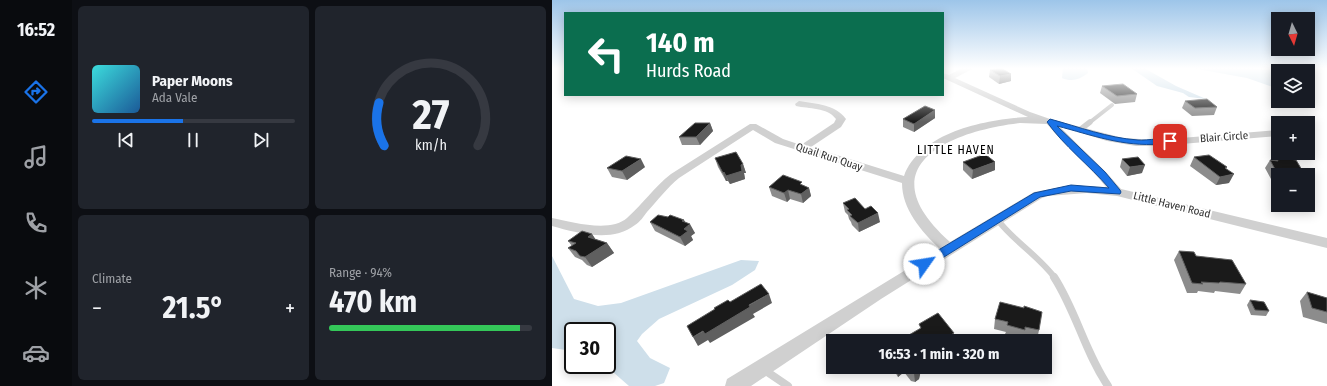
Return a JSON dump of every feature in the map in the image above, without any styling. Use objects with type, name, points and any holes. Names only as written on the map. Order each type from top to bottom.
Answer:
[{"type":"street","points":[[967,86],[1027,114],[1050,122],[1060,134],[1102,174],[1117,192]]},
{"type":"street","points":[[799,104],[830,110],[840,116],[841,119],[838,125],[803,148]]},
{"type":"street","points":[[949,249],[926,227],[910,198],[908,181],[913,166],[923,154],[932,147],[955,135],[978,127],[1002,122],[1024,120],[1050,122]]},
{"type":"street","name":"Blair Circle","points":[[1050,122],[1124,141],[1144,143],[1271,134]]},
{"type":"street","name":"Quail Run Quay","points":[[552,222],[585,229],[610,229],[624,226],[631,222],[665,184],[675,176],[753,126],[779,141],[908,181]]},
{"type":"street","name":"Little Haven Road","points":[[734,386],[997,219],[1038,195],[1056,190],[1087,188],[1117,192],[1327,243]]},
{"type":"lane","points":[[1081,129],[1112,105]]},
{"type":"lane","points":[[997,219],[1010,235],[1038,257],[1055,278],[1069,304],[1090,357],[1108,386]]},
{"type":"lane","points":[[762,368],[788,386]]},
{"type":"water","points":[[1157,86],[1176,86],[1206,99],[1189,97],[1183,93]]},
{"type":"water","points":[[552,256],[574,299],[598,306],[621,303],[741,260],[759,261],[755,270],[732,285],[659,319],[642,334],[637,341],[650,358],[670,368],[664,383],[655,386],[629,386],[615,374],[616,322],[564,322],[564,350],[552,348]]},
{"type":"building","points":[[1102,86],[1126,86],[1137,94],[1117,96]]},
{"type":"building","points":[[1207,99],[1217,107],[1195,108],[1185,101]]},
{"type":"building","points":[[925,106],[935,110],[914,124],[903,119]]},
{"type":"building","points":[[695,123],[710,123],[696,137],[679,137]]},
{"type":"building","points":[[736,152],[743,164],[741,165],[742,171],[726,176],[715,158]]},
{"type":"building","points":[[985,154],[995,162],[973,170],[963,162]]},
{"type":"building","points":[[1209,155],[1227,167],[1225,168],[1234,174],[1220,177],[1194,157]]},
{"type":"building","points":[[626,156],[641,159],[622,171],[607,168]]},
{"type":"building","points":[[1138,157],[1145,165],[1130,167],[1122,159]]},
{"type":"building","points":[[1270,160],[1296,160],[1301,168],[1274,168]]},
{"type":"building","points":[[783,175],[802,182],[800,184],[809,188],[801,194],[788,190],[784,193],[769,187]]},
{"type":"building","points":[[855,198],[865,209],[871,206],[878,213],[858,223],[850,216],[852,215],[847,210],[849,209],[843,203]]},
{"type":"building","points":[[658,215],[668,217],[670,215],[684,220],[682,221],[690,224],[684,229],[688,231],[680,237],[650,222]]},
{"type":"building","points":[[582,231],[592,234],[588,237],[607,243],[585,257],[580,256],[576,251],[568,248],[576,243],[568,241]]},
{"type":"building","points":[[1179,251],[1194,252],[1196,256],[1232,260],[1246,284],[1220,282],[1201,282],[1203,284],[1192,283]]},
{"type":"building","points":[[761,284],[769,294],[749,305],[750,307],[705,334],[703,331],[693,337],[687,326],[728,300],[730,302]]},
{"type":"building","points":[[1307,292],[1327,298],[1327,312],[1312,308]]},
{"type":"building","points":[[1250,300],[1264,302],[1269,311],[1255,310]]},
{"type":"building","points":[[1000,302],[1024,308],[1024,306],[1042,312],[1039,330],[1025,327],[1025,330],[1007,325],[1008,322],[995,319]]},
{"type":"building","points":[[938,313],[954,333],[911,334],[921,328],[919,324]]},
{"type":"district","name":"LITTLE HAVEN","points":[[956,150]]},
{"type":"route","points":[[924,264],[1038,195],[1071,188],[1103,189],[1117,192],[1102,174],[1060,134],[1050,122],[1072,126],[1112,139],[1136,143],[1170,141]]}]
